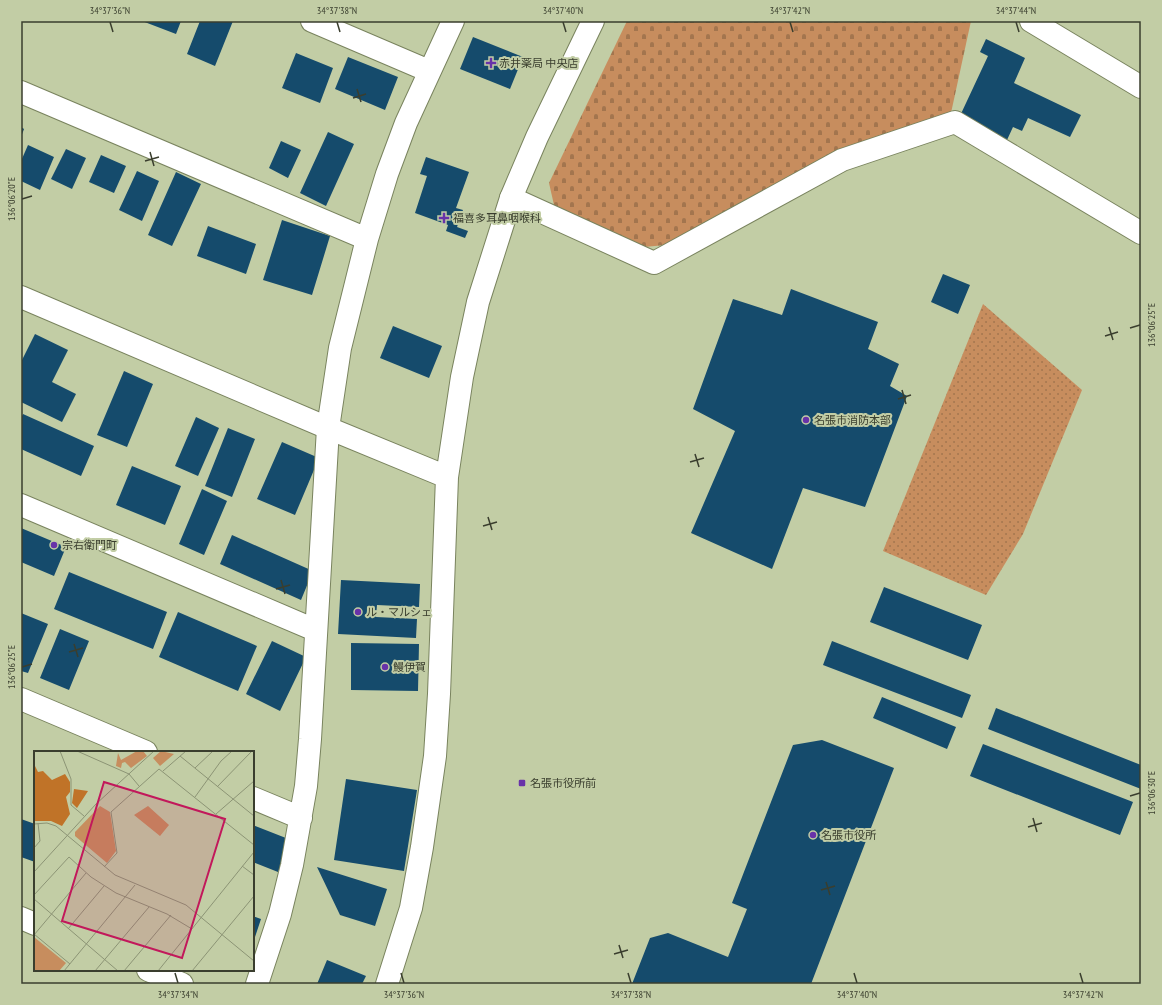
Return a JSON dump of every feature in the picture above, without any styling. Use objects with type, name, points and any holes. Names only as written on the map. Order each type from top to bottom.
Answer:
[{"type":"street","points":[[312,21],[429,71]]},
{"type":"street","points":[[257,984],[280,914],[292,865],[306,786],[328,428],[340,348],[367,239],[387,174],[406,123],[453,21]]},
{"type":"street","points":[[387,984],[411,908],[422,847],[435,756],[440,694],[447,477],[462,377],[478,302],[511,198],[537,137],[593,21]]},
{"type":"street","points":[[1030,21],[1141,87]]},
{"type":"street","points":[[21,92],[367,239]]},
{"type":"street","points":[[511,198],[654,263],[842,160],[955,122],[1141,233]]},
{"type":"street","points":[[21,296],[328,428],[447,477]]},
{"type":"street","points":[[21,505],[316,630]]},
{"type":"street","points":[[21,699],[144,751]]},
{"type":"street","points":[[254,798],[301,818]]},
{"type":"street","points":[[21,918],[34,924]]},
{"type":"street","points":[[150,971],[182,984]]},
{"type":"green space","points":[[627,21],[971,21],[951,113],[666,245],[644,247],[554,205],[549,183]]},
{"type":"green space","points":[[983,304],[1082,390],[1023,534],[986,595],[883,551]]},
{"type":"building","points":[[142,21],[181,21],[176,34]]},
{"type":"building","points":[[200,21],[233,21],[215,66],[187,54]]},
{"type":"building","name":"赤井薬局 中央店","points":[[473,37],[523,57],[510,89],[460,69]]},
{"type":"building","points":[[986,39],[1025,58],[1014,83],[1081,115],[1070,137],[1028,118],[1022,131],[1013,127],[1007,140],[959,118],[988,56],[980,52]]},
{"type":"building","points":[[296,53],[333,68],[320,103],[282,88]]},
{"type":"building","points":[[348,57],[398,77],[385,110],[335,89]]},
{"type":"building","points":[[21,127],[24,129],[21,137]]},
{"type":"building","points":[[328,132],[354,144],[326,206],[300,193]]},
{"type":"building","points":[[281,141],[301,150],[288,178],[269,168]]},
{"type":"building","points":[[28,145],[54,157],[40,190],[21,181],[21,161]]},
{"type":"building","points":[[66,149],[86,158],[72,189],[51,179]]},
{"type":"building","points":[[101,155],[126,166],[114,193],[89,182]]},
{"type":"building","points":[[426,157],[469,172],[456,208],[463,210],[457,227],[468,231],[465,238],[446,231],[448,225],[415,213],[427,176],[420,174]]},
{"type":"building","points":[[137,171],[159,181],[142,221],[119,210]]},
{"type":"building","points":[[176,172],[201,184],[172,246],[148,235]]},
{"type":"building","points":[[282,220],[330,236],[312,295],[263,280]]},
{"type":"building","points":[[208,226],[256,244],[246,274],[197,256]]},
{"type":"building","points":[[943,274],[970,285],[958,314],[931,302]]},
{"type":"building","name":"名張市消防本部","points":[[791,289],[878,322],[868,349],[899,364],[890,386],[907,396],[865,507],[803,488],[772,569],[691,533],[735,431],[693,409],[733,299],[782,315]]},
{"type":"building","points":[[393,326],[442,346],[429,378],[380,358]]},
{"type":"building","points":[[35,334],[68,350],[52,382],[76,394],[62,422],[21,402],[21,362]]},
{"type":"building","points":[[124,371],[153,384],[127,447],[97,435]]},
{"type":"building","points":[[23,414],[94,446],[81,476],[21,449],[21,418]]},
{"type":"building","points":[[196,417],[219,428],[198,476],[175,466]]},
{"type":"building","points":[[228,428],[255,439],[232,497],[205,486]]},
{"type":"building","points":[[282,442],[319,458],[295,515],[257,499]]},
{"type":"building","points":[[132,466],[181,486],[165,525],[116,505]]},
{"type":"building","points":[[202,489],[227,501],[204,555],[179,544]]},
{"type":"building","points":[[21,528],[66,547],[54,576],[21,562]]},
{"type":"building","points":[[232,535],[313,571],[301,600],[220,564]]},
{"type":"building","points":[[69,572],[167,612],[153,649],[54,609]]},
{"type":"building","name":"ル・マルシェ","points":[[341,580],[420,584],[419,607],[377,605],[376,617],[417,619],[416,638],[338,634]]},
{"type":"building","points":[[884,587],[982,625],[968,660],[870,622]]},
{"type":"building","points":[[178,612],[257,646],[238,691],[159,657]]},
{"type":"building","points":[[21,613],[48,624],[28,673],[21,671]]},
{"type":"building","points":[[60,629],[89,641],[69,690],[40,678]]},
{"type":"building","points":[[272,641],[306,657],[280,711],[246,694]]},
{"type":"building","points":[[832,641],[971,695],[962,718],[823,665]]},
{"type":"building","name":"鰻伊賀","points":[[351,643],[419,644],[418,691],[351,690]]},
{"type":"building","points":[[882,697],[956,727],[947,749],[873,718]]},
{"type":"building","points":[[996,708],[1141,765],[1141,789],[988,729]]},
{"type":"building","name":"名張市役所","points":[[822,740],[894,768],[811,984],[632,984],[650,938],[668,933],[728,957],[747,909],[732,903],[793,745]]},
{"type":"building","points":[[983,744],[1133,802],[1120,835],[970,776]]},
{"type":"building","points":[[346,779],[417,790],[404,871],[334,860]]},
{"type":"building","points":[[21,819],[34,824],[34,862],[21,857]]},
{"type":"building","points":[[254,825],[291,840],[278,872],[254,862]]},
{"type":"building","points":[[317,867],[387,889],[375,926],[340,915]]},
{"type":"building","points":[[254,916],[261,919],[254,940]]},
{"type":"building","points":[[327,960],[366,976],[362,984],[317,984]]},
{"type":"place","name":"赤井薬局 中央店","points":[[491,63]]},
{"type":"place","name":"福喜多耳鼻咽喉科","points":[[444,218]]},
{"type":"place","name":"名張市消防本部","points":[[806,420]]},
{"type":"place","name":"宗右衛門町","points":[[54,545]]},
{"type":"place","name":"ル・マルシェ","points":[[358,612]]},
{"type":"place","name":"鰻伊賀","points":[[385,667]]},
{"type":"place","name":"名張市役所前","points":[[522,783]]},
{"type":"place","name":"名張市役所","points":[[813,835]]}]
